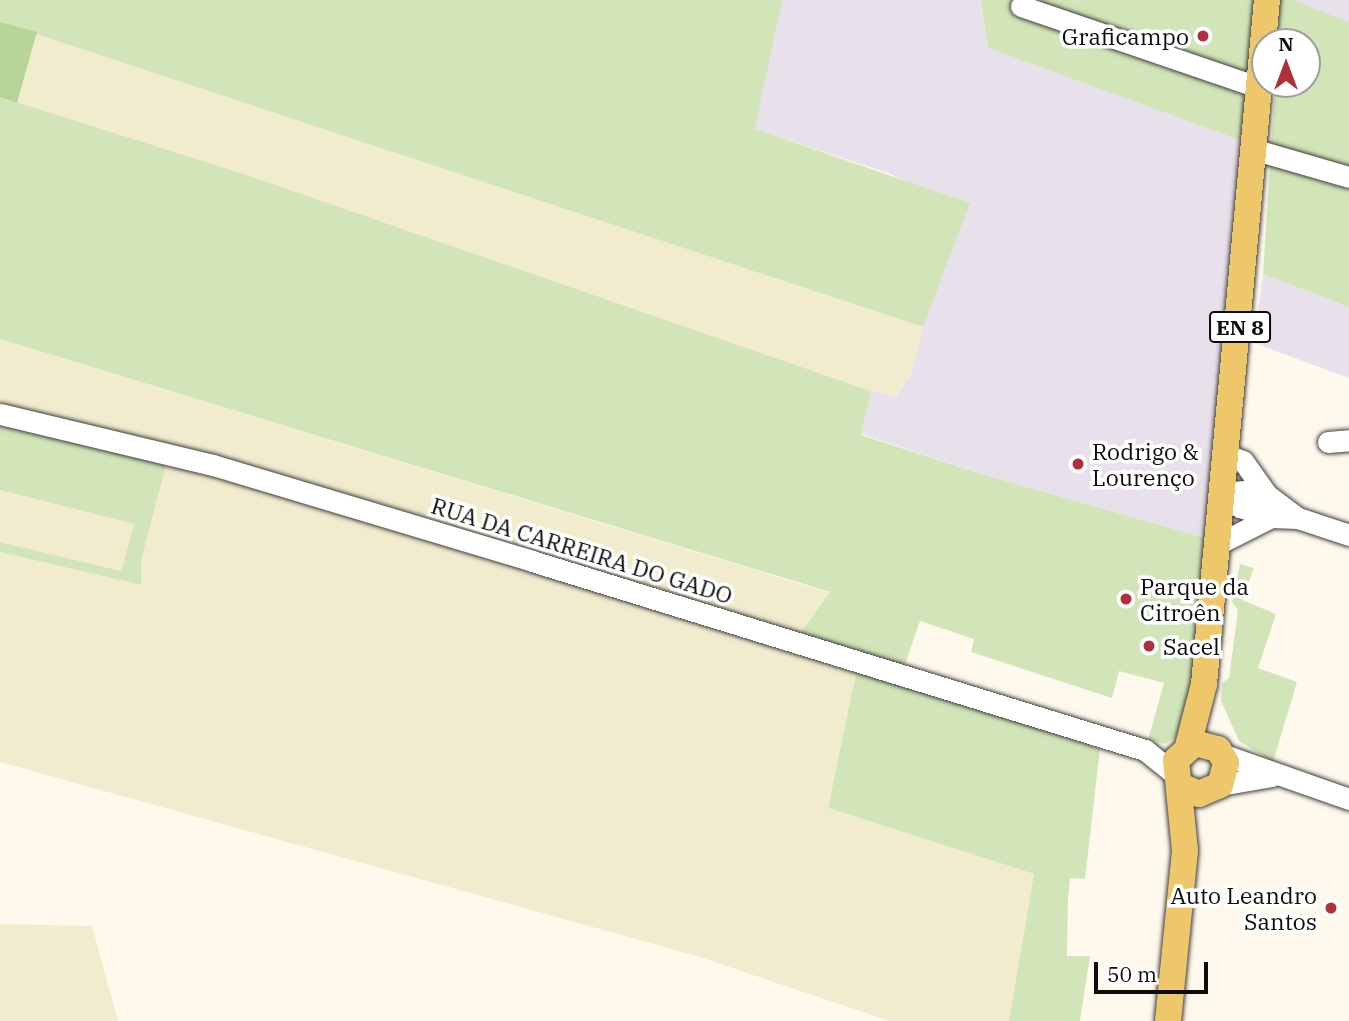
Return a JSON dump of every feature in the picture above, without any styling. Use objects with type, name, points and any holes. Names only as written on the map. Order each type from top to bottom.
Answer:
[{"type":"main road","name":"EN 8","points":[[1265,28],[1267,0]]},
{"type":"main road","name":"EN 8","points":[[1168,1021],[1185,851],[1196,785],[1176,760],[1186,747],[1204,684],[1260,98]]},
{"type":"main road","name":"EN 8","points":[[1196,785],[1227,771],[1204,684]]},
{"type":"main road","points":[[1186,747],[1203,743],[1221,752]]},
{"type":"street","points":[[1021,6],[1251,85]]},
{"type":"street","points":[[1256,150],[1349,177]]},
{"type":"street","name":"RUA DA CARREIRA DO GADO","points":[[0,414],[214,465],[1145,750]]},
{"type":"street","points":[[1227,454],[1243,461],[1267,495],[1298,518]]},
{"type":"street","points":[[1222,493],[1245,491],[1267,495]]},
{"type":"street","points":[[1222,493],[1240,507],[1271,517],[1298,518],[1349,535]]},
{"type":"street","points":[[1216,545],[1271,517]]},
{"type":"street","points":[[1145,750],[1186,747]]},
{"type":"street","points":[[1145,750],[1196,785],[1275,776]]},
{"type":"street","points":[[1221,752],[1275,776],[1349,799]]},
{"type":"shaded area","points":[[668,0],[981,0],[988,48],[1242,141],[1212,540],[988,476],[861,434],[871,391],[896,397],[910,375],[931,296],[918,186],[888,173],[650,95]]},
{"type":"shaded area","points":[[1294,0],[1349,0],[1349,22]]},
{"type":"shaded area","points":[[37,32],[923,327],[910,375],[896,397],[871,391],[244,174],[17,103]]},
{"type":"shaded area","points":[[1263,274],[1349,307],[1349,378],[1254,343]]},
{"type":"shaded area","points":[[0,339],[830,593],[797,638],[857,668],[828,808],[1034,874],[1009,1021],[889,1021],[697,956],[0,762],[0,552],[141,585],[141,561],[169,455],[0,414]]},
{"type":"shaded area","points":[[0,490],[134,524],[121,571],[0,542]]},
{"type":"shaded area","points":[[0,924],[92,926],[118,1021],[0,1021]]},
{"type":"green space","points":[[0,0],[782,0],[755,129],[970,203],[923,327],[0,22]]},
{"type":"green space","points":[[981,0],[1256,0],[1253,28],[1251,28],[1242,141],[988,48]]},
{"type":"green space","points":[[1280,0],[1294,0],[1349,22],[1349,307],[1263,274],[1274,98],[1321,98],[1321,28],[1278,28]]},
{"type":"green space","points":[[0,22],[37,32],[17,103],[0,97]]},
{"type":"green space","points":[[0,97],[244,174],[871,391],[861,435],[988,476],[1212,540],[1200,653],[1181,734],[1165,744],[1148,740],[1164,683],[1119,671],[1112,698],[971,652],[974,639],[920,621],[904,667],[797,638],[830,592],[0,339]]},
{"type":"green space","points":[[0,414],[169,455],[141,561],[141,585],[0,552],[0,542],[121,571],[134,524],[0,490]]},
{"type":"green space","points":[[1240,564],[1254,568],[1242,600],[1276,614],[1258,668],[1297,682],[1273,762],[1239,741],[1221,701],[1222,683],[1229,678],[1238,610],[1232,602]]},
{"type":"green space","points":[[857,668],[1100,749],[1085,879],[1070,878],[1068,899],[1067,956],[1090,956],[1080,1021],[1009,1021],[1034,874],[828,808]]},
{"type":"place","name":"Graficampo","points":[[1203,36]]},
{"type":"place","name":"Rodrigo & Lourenço","points":[[1078,464]]},
{"type":"place","name":"Parque da Citroên","points":[[1126,599]]},
{"type":"place","name":"Sacel","points":[[1149,646]]},
{"type":"place","name":"Auto Leandro Santos","points":[[1331,908]]}]
